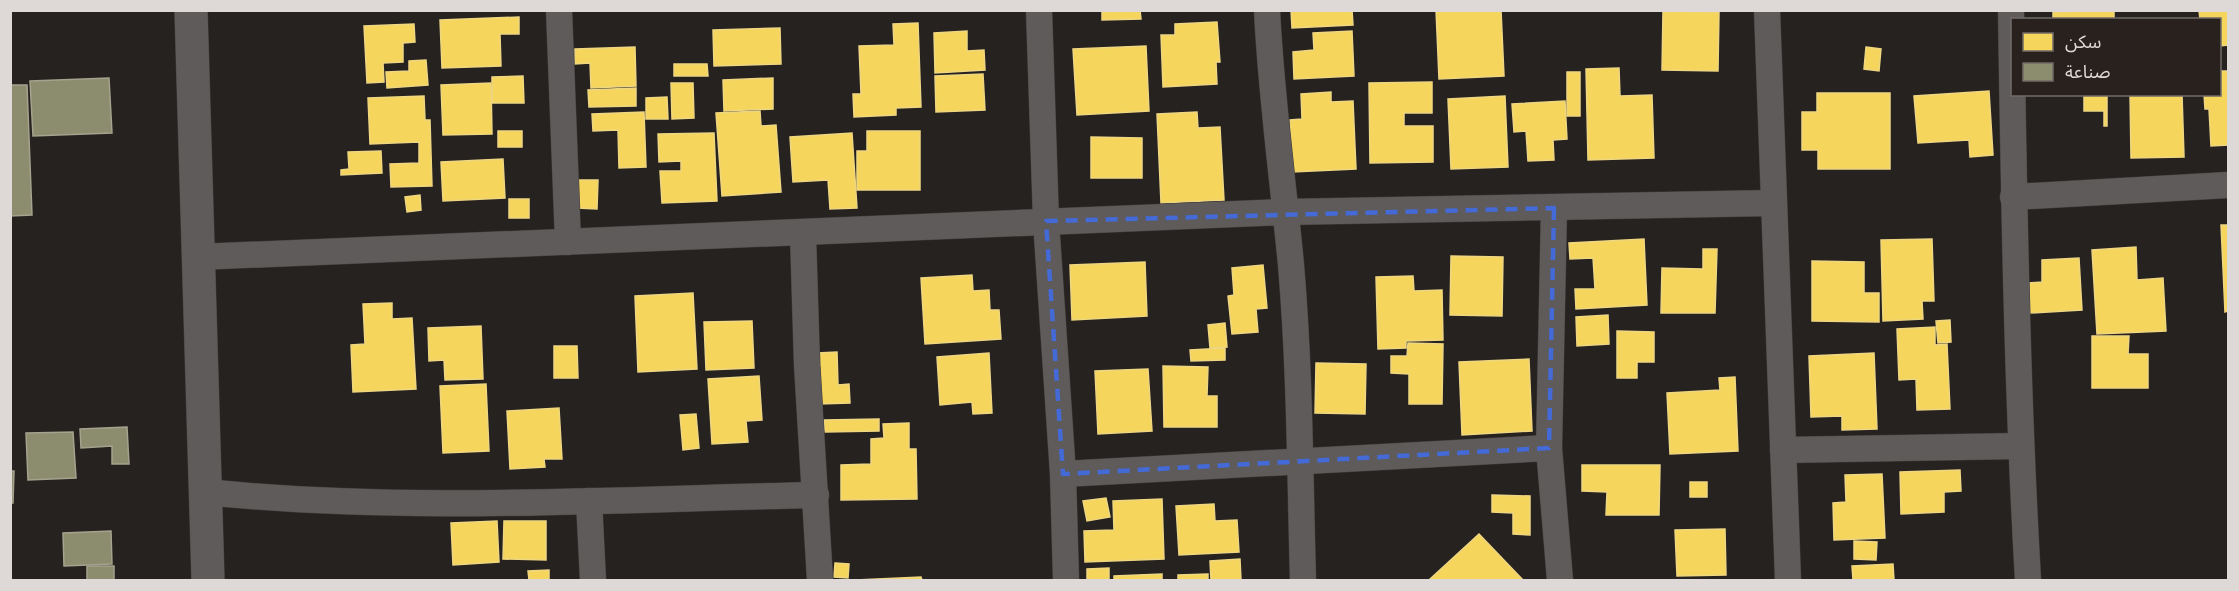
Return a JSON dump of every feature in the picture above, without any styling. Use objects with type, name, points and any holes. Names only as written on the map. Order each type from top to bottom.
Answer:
[{"type":"street","points":[[190,10],[208,580]]},
{"type":"street","points":[[559,10],[568,242]]},
{"type":"street","points":[[1039,10],[1046,221],[1063,474],[1066,580]]},
{"type":"street","points":[[1267,10],[1270,73],[1298,360],[1303,580]]},
{"type":"street","points":[[1767,10],[1772,203],[1788,580]]},
{"type":"street","points":[[2012,96],[2020,446],[2028,580]]},
{"type":"street","points":[[2013,196],[2229,185]]},
{"type":"street","points":[[197,257],[803,234],[1046,221],[1285,212],[1772,203]]},
{"type":"street","points":[[1554,208],[1549,448],[1560,580]]},
{"type":"street","points":[[803,234],[807,364],[820,580]]},
{"type":"street","points":[[1783,450],[2020,446]]},
{"type":"street","points":[[1063,474],[1549,448]]},
{"type":"street","points":[[206,492],[340,503],[589,501],[816,495]]},
{"type":"street","points":[[589,501],[593,580]]},
{"type":"highlighted area","points":[[1554,208],[1549,448],[1063,474],[1046,221]]},
{"type":"building: سكن","points":[[1102,10],[1140,10],[1141,19],[1102,20]]},
{"type":"building: سكن","points":[[1291,10],[1352,10],[1353,25],[1292,28]]},
{"type":"building: سكن","points":[[1436,10],[1501,10],[1504,76],[1439,79]]},
{"type":"building: سكن","points":[[2114,10],[2114,18],[2053,18],[2053,12]]},
{"type":"building: سكن","points":[[2199,10],[2228,10],[2228,45],[2221,46],[2221,18],[2200,18]]},
{"type":"building: سكن","points":[[1663,11],[1719,12],[1718,71],[1662,70]]},
{"type":"building: سكن","points":[[519,17],[519,34],[500,34],[501,66],[442,68],[440,20]]},
{"type":"building: سكن","points":[[1217,22],[1220,62],[1216,62],[1217,84],[1163,87],[1161,35],[1175,35],[1175,24]]},
{"type":"building: سكن","points":[[918,23],[921,107],[896,108],[896,115],[854,117],[853,94],[861,94],[859,46],[894,45],[893,24]]},
{"type":"building: سكن","points":[[414,24],[415,42],[403,43],[403,62],[383,63],[384,82],[367,83],[364,26]]},
{"type":"building: سكن","points":[[780,28],[781,64],[714,66],[713,30]]},
{"type":"building: سكن","points":[[967,31],[967,51],[984,50],[985,70],[935,73],[934,33]]},
{"type":"building: سكن","points":[[1352,31],[1354,76],[1294,79],[1293,52],[1314,50],[1313,33]]},
{"type":"building: سكن","points":[[1146,46],[1149,111],[1077,115],[1073,49]]},
{"type":"building: سكن","points":[[635,47],[636,86],[591,88],[590,63],[575,64],[575,49]]},
{"type":"building: سكن","points":[[1866,47],[1881,49],[1879,71],[1864,69]]},
{"type":"building: سكن","points":[[426,60],[428,85],[387,88],[386,72],[409,71],[409,61]]},
{"type":"building: سكن","points":[[674,64],[707,64],[708,76],[674,76]]},
{"type":"building: سكن","points":[[1619,68],[1620,96],[1652,95],[1654,158],[1588,160],[1586,69]]},
{"type":"building: سكن","points":[[2221,71],[2228,71],[2228,145],[2211,146],[2209,109],[2205,109],[2204,96],[2221,96]]},
{"type":"building: سكن","points":[[1567,72],[1580,72],[1580,116],[1567,116]]},
{"type":"building: سكن","points":[[983,74],[985,110],[936,112],[935,76]]},
{"type":"building: سكن","points":[[523,76],[524,103],[492,103],[492,77]]},
{"type":"building: سكن","points":[[773,78],[773,109],[724,111],[723,80]]},
{"type":"building: سكن","points":[[1432,82],[1432,113],[1404,113],[1404,126],[1433,126],[1433,162],[1370,163],[1369,83]]},
{"type":"building: سكن","points":[[491,83],[492,134],[443,135],[441,85]]},
{"type":"building: سكن","points":[[671,83],[693,83],[694,118],[672,119]]},
{"type":"building: سكن","points":[[636,88],[636,106],[589,107],[588,90]]},
{"type":"building: سكن","points":[[1989,91],[1993,155],[1970,157],[1969,140],[1918,143],[1914,96]]},
{"type":"building: سكن","points":[[1331,92],[1331,102],[1353,101],[1356,169],[1292,172],[1290,120],[1302,119],[1301,94]]},
{"type":"building: سكن","points":[[1817,93],[1890,93],[1890,169],[1818,169],[1818,150],[1802,150],[1802,112],[1817,112]]},
{"type":"building: سكن","points":[[424,96],[425,120],[430,120],[432,186],[391,187],[390,164],[419,163],[419,142],[370,144],[368,98]]},
{"type":"building: سكن","points":[[1505,96],[1508,167],[1451,169],[1448,99]]},
{"type":"building: سكن","points":[[2084,96],[2107,96],[2107,126],[2104,126],[2104,111],[2084,111]]},
{"type":"building: سكن","points":[[2130,96],[2182,96],[2184,157],[2131,158]]},
{"type":"building: سكن","points":[[667,97],[668,119],[646,119],[646,98]]},
{"type":"building: سكن","points":[[1565,101],[1567,139],[1553,140],[1554,160],[1528,161],[1526,131],[1514,132],[1512,104]]},
{"type":"building: سكن","points":[[760,111],[761,126],[776,125],[781,192],[722,196],[716,113]]},
{"type":"building: سكن","points":[[644,112],[646,167],[619,168],[618,130],[593,131],[592,114]]},
{"type":"building: سكن","points":[[1197,112],[1198,128],[1220,127],[1224,200],[1161,203],[1157,114]]},
{"type":"building: سكن","points":[[498,131],[522,131],[522,147],[498,147]]},
{"type":"building: سكن","points":[[867,131],[920,131],[920,190],[857,190],[857,151],[867,151]]},
{"type":"building: سكن","points":[[714,133],[717,201],[662,203],[660,171],[681,171],[681,161],[659,162],[658,134]]},
{"type":"building: سكن","points":[[852,133],[857,208],[830,209],[828,180],[793,182],[790,137]]},
{"type":"building: سكن","points":[[1091,137],[1142,138],[1142,178],[1091,178]]},
{"type":"building: سكن","points":[[381,151],[382,173],[341,175],[341,170],[349,169],[348,152]]},
{"type":"building: سكن","points":[[503,159],[505,198],[443,201],[441,162]]},
{"type":"building: سكن","points":[[578,180],[598,180],[597,209],[577,208]]},
{"type":"building: سكن","points":[[420,195],[421,210],[407,212],[405,197]]},
{"type":"building: سكن","points":[[509,199],[529,199],[529,218],[509,218]]},
{"type":"building: سكن","points":[[2221,225],[2228,225],[2228,311],[2225,312]]},
{"type":"building: سكن","points":[[1644,239],[1647,305],[1576,309],[1575,289],[1595,289],[1593,258],[1570,259],[1569,243]]},
{"type":"building: سكن","points":[[1932,239],[1934,301],[1922,301],[1923,319],[1883,321],[1881,240]]},
{"type":"building: سكن","points":[[2136,247],[2137,280],[2163,278],[2166,331],[2097,334],[2092,250]]},
{"type":"building: سكن","points":[[1703,249],[1717,249],[1715,313],[1661,313],[1662,268],[1703,269]]},
{"type":"building: سكن","points":[[1451,256],[1503,257],[1502,316],[1450,315]]},
{"type":"building: سكن","points":[[2079,258],[2082,310],[2030,313],[2029,283],[2042,282],[2042,260]]},
{"type":"building: سكن","points":[[1812,261],[1864,262],[1864,293],[1879,293],[1879,322],[1812,321]]},
{"type":"building: سكن","points":[[1145,262],[1147,316],[1072,320],[1070,265]]},
{"type":"building: سكن","points":[[1263,265],[1267,308],[1256,309],[1258,332],[1232,334],[1228,296],[1234,295],[1232,268]]},
{"type":"building: سكن","points":[[972,275],[973,291],[989,290],[990,310],[999,310],[1001,339],[925,344],[921,278]]},
{"type":"building: سكن","points":[[1413,276],[1414,291],[1442,290],[1443,340],[1406,341],[1406,348],[1378,349],[1376,277]]},
{"type":"building: سكن","points":[[693,293],[697,369],[638,372],[635,296]]},
{"type":"building: سكن","points":[[392,303],[392,319],[412,318],[416,389],[353,392],[351,345],[365,344],[363,304]]},
{"type":"building: سكن","points":[[1608,315],[1609,344],[1577,346],[1576,317]]},
{"type":"building: سكن","points":[[1950,320],[1951,342],[1938,343],[1936,321]]},
{"type":"building: سكن","points":[[752,321],[754,368],[706,370],[704,322]]},
{"type":"building: سكن","points":[[1225,323],[1227,347],[1210,348],[1208,325]]},
{"type":"building: سكن","points":[[481,326],[483,379],[445,380],[444,360],[429,361],[428,328]]},
{"type":"building: سكن","points":[[1935,327],[1935,345],[1947,344],[1950,409],[1917,410],[1916,379],[1899,380],[1897,329]]},
{"type":"building: سكن","points":[[1617,331],[1654,332],[1654,362],[1637,362],[1637,378],[1617,378]]},
{"type":"building: سكن","points":[[2092,336],[2129,336],[2128,354],[2148,354],[2148,388],[2092,388]]},
{"type":"building: سكن","points":[[1408,343],[1443,344],[1442,404],[1409,404],[1409,374],[1391,373],[1391,356],[1407,356]]},
{"type":"building: سكن","points":[[554,346],[577,346],[578,378],[554,378]]},
{"type":"building: سكن","points":[[1225,348],[1225,360],[1191,361],[1190,350]]},
{"type":"building: سكن","points":[[837,352],[838,385],[849,384],[850,403],[819,404],[817,353]]},
{"type":"building: سكن","points":[[989,353],[992,413],[973,414],[972,402],[940,405],[937,357]]},
{"type":"building: سكن","points":[[1874,353],[1877,429],[1842,430],[1842,416],[1811,417],[1809,356]]},
{"type":"building: سكن","points":[[1529,359],[1532,431],[1462,435],[1459,362]]},
{"type":"building: سكن","points":[[1316,363],[1366,364],[1365,414],[1315,413]]},
{"type":"building: سكن","points":[[1163,366],[1208,367],[1207,396],[1217,396],[1217,427],[1164,427]]},
{"type":"building: سكن","points":[[1148,369],[1152,431],[1098,434],[1095,371]]},
{"type":"building: سكن","points":[[759,376],[762,420],[746,421],[748,442],[712,444],[708,379]]},
{"type":"building: سكن","points":[[1735,377],[1738,451],[1670,454],[1667,393],[1720,390],[1719,378]]},
{"type":"building: سكن","points":[[486,384],[489,451],[443,453],[440,386]]},
{"type":"building: سكن","points":[[559,408],[562,459],[544,459],[545,467],[510,469],[507,411]]},
{"type":"building: سكن","points":[[696,414],[699,448],[683,450],[680,415]]},
{"type":"building: سكن","points":[[879,419],[879,431],[825,432],[824,420]]},
{"type":"building: سكن","points":[[909,423],[909,449],[916,449],[917,499],[841,500],[841,465],[871,464],[871,439],[884,438],[883,424]]},
{"type":"building: سكن","points":[[1582,465],[1660,465],[1659,515],[1606,515],[1607,492],[1582,491]]},
{"type":"building: سكن","points":[[1960,470],[1961,491],[1944,492],[1944,512],[1901,514],[1900,472]]},
{"type":"building: سكن","points":[[1882,474],[1885,538],[1834,540],[1833,503],[1846,502],[1845,475]]},
{"type":"building: سكن","points":[[1690,482],[1707,482],[1707,497],[1690,497]]},
{"type":"building: سكن","points":[[1492,495],[1530,496],[1530,535],[1513,534],[1513,513],[1492,512]]},
{"type":"building: سكن","points":[[1106,498],[1110,517],[1087,521],[1083,501]]},
{"type":"building: سكن","points":[[1162,499],[1164,559],[1085,562],[1084,531],[1114,530],[1113,501]]},
{"type":"building: سكن","points":[[1214,504],[1215,521],[1237,520],[1239,552],[1179,555],[1176,506]]},
{"type":"building: سكن","points":[[497,521],[499,562],[453,565],[451,523]]},
{"type":"building: سكن","points":[[504,521],[546,521],[546,560],[503,559]]},
{"type":"building: سكن","points":[[1725,529],[1726,575],[1677,576],[1675,530]]},
{"type":"building: سكن","points":[[1479,534],[1523,580],[1429,580]]},
{"type":"building: سكن","points":[[1854,541],[1877,542],[1876,560],[1854,559]]},
{"type":"building: سكن","points":[[1240,559],[1241,580],[1211,580],[1210,561]]},
{"type":"building: سكن","points":[[835,563],[849,564],[848,578],[834,577]]},
{"type":"building: سكن","points":[[1893,564],[1894,580],[1853,580],[1852,566]]},
{"type":"building: سكن","points":[[1109,568],[1109,580],[1087,580],[1087,569]]},
{"type":"building: سكن","points":[[549,570],[549,580],[529,580],[528,571]]},
{"type":"building: سكن","points":[[1162,574],[1162,580],[1114,580],[1114,576]]},
{"type":"building: سكن","points":[[1208,574],[1208,580],[1178,580],[1178,575]]},
{"type":"building: سكن","points":[[921,577],[922,580],[855,580]]},
{"type":"building: صناعة","points":[[109,78],[112,133],[33,136],[30,81]]},
{"type":"building: صناعة","points":[[10,85],[27,85],[32,215],[10,216]]},
{"type":"building: صناعة","points":[[127,427],[129,464],[112,464],[112,446],[81,448],[80,429]]},
{"type":"building: صناعة","points":[[73,432],[76,478],[28,480],[26,433]]},
{"type":"building: صناعة","points":[[10,471],[14,471],[13,503],[10,503]]},
{"type":"building: صناعة","points":[[111,531],[112,564],[64,566],[63,533]]},
{"type":"building: صناعة","points":[[87,566],[114,566],[114,580],[87,580]]}]
